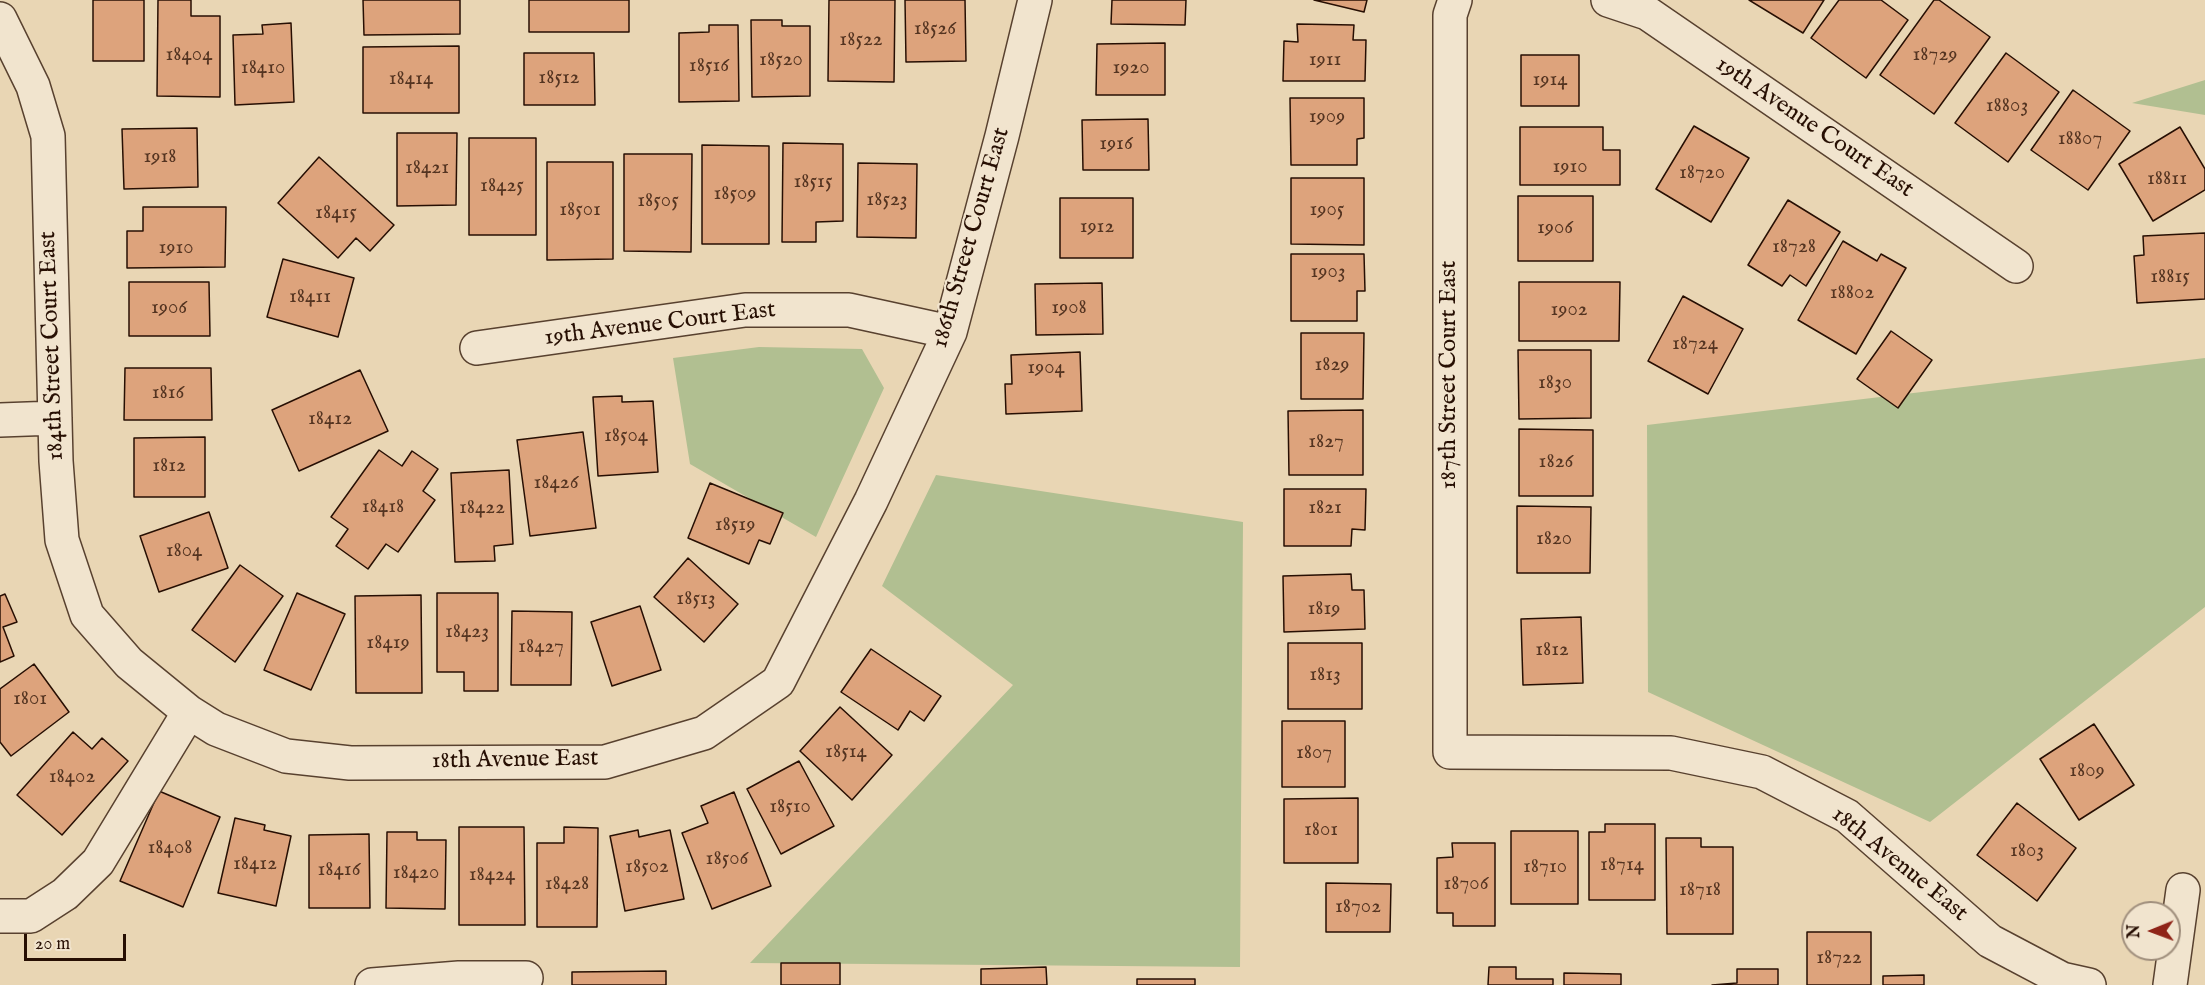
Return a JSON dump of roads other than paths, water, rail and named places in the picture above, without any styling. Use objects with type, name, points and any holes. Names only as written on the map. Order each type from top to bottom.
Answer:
[{"type":"street","name":"186th Street Court East","points":[[872,501],[950,332],[1035,0]]},
{"type":"street","name":"187th Street Court East","points":[[1450,752],[1450,15],[1455,0]]},
{"type":"street","name":"19th Avenue Court East","points":[[1608,0],[1647,13],[2016,266]]},
{"type":"street","name":"184th Street Court East","points":[[0,19],[33,86],[48,136],[54,418],[62,540],[87,615],[129,663]]},
{"type":"street","name":"19th Avenue Court East","points":[[477,348],[745,310],[849,310],[950,332]]},
{"type":"street","points":[[0,420],[54,418]]},
{"type":"street","name":"18th Avenue East","points":[[129,663],[189,712],[216,729],[286,756],[350,763],[605,762],[704,733],[778,682],[872,501]]},
{"type":"street","points":[[0,916],[31,916],[64,894],[98,862],[189,712]]},
{"type":"street","name":"18th Avenue East","points":[[1450,752],[1671,753],[1762,772],[1847,816],[1990,941],[2062,980],[2089,985]]},
{"type":"street","points":[[2170,985],[2183,890]]},
{"type":"street","points":[[372,985],[459,978],[526,978]]}]
